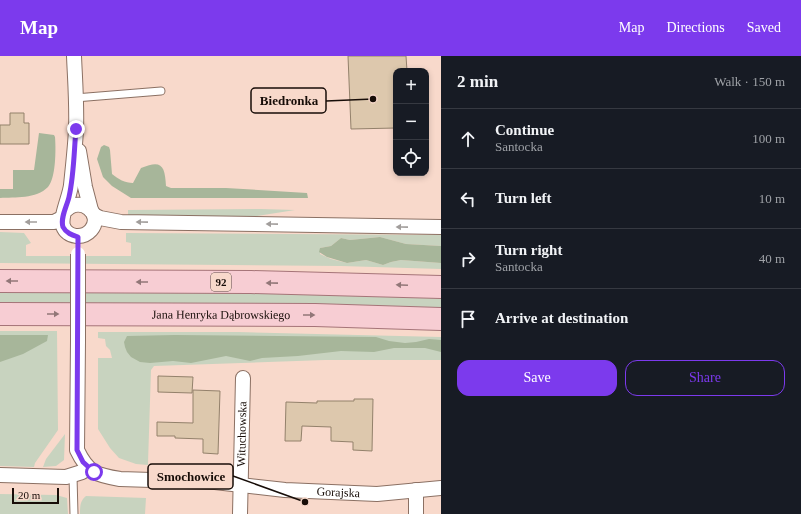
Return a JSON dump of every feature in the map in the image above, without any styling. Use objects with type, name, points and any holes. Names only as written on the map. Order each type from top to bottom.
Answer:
[{"type":"main road","name":"92","points":[[0,280],[266,283],[441,287]]},
{"type":"main road","name":"Jana Henryka Dąbrowskiego","points":[[0,314],[315,315],[441,319]]},
{"type":"street","points":[[74,56],[76,129],[71,187],[64,214],[63,226],[67,232],[78,237],[86,234],[92,228],[95,220],[85,187],[76,129]]},
{"type":"street","points":[[0,222],[49,222],[64,214],[73,205],[78,204],[83,205],[100,218],[121,222],[441,227]]},
{"type":"street","points":[[0,475],[66,477],[73,476],[88,468],[77,450],[78,237]]},
{"type":"street","name":"Wituchowska","points":[[240,514],[243,378]]},
{"type":"street","name":"Gorajska","points":[[88,468],[94,472],[120,479],[215,482],[286,490],[377,494],[441,488]]},
{"type":"street","points":[[416,490],[416,514]]},
{"type":"lane","points":[[75,98],[160,90]]},
{"type":"lane","points":[[73,476],[74,514]]},
{"type":"green space","points":[[39,133],[54,135],[55,137],[55,163],[51,183],[38,194],[0,198],[0,189],[13,189],[13,170],[34,170]]},
{"type":"green space","points":[[104,145],[109,147],[110,150],[112,174],[127,182],[133,183],[141,168],[148,165],[158,164],[165,173],[166,186],[171,188],[226,188],[307,193],[308,198],[131,198],[112,186],[103,177],[97,159],[101,147]]},
{"type":"green space","points":[[128,210],[295,210],[250,217],[128,217]]},
{"type":"green space","points":[[0,232],[24,233],[31,243],[26,245],[26,256],[131,256],[131,243],[126,242],[126,233],[441,235],[441,246],[406,244],[380,237],[350,240],[341,238],[331,246],[320,248],[320,254],[331,259],[347,263],[366,260],[383,265],[401,260],[441,263],[441,269],[341,266],[0,263]]},
{"type":"green space","points":[[380,237],[406,244],[441,246],[441,263],[401,260],[383,265],[366,260],[347,263],[327,257],[319,252],[320,248],[331,246],[341,238],[350,240]]},
{"type":"green space","points":[[0,290],[341,293],[441,297],[441,311],[0,304]]},
{"type":"green space","points":[[0,331],[57,331],[58,430],[35,463],[34,467],[0,466]]},
{"type":"green space","points":[[98,332],[238,332],[441,337],[441,360],[325,360],[154,366],[151,370],[148,465],[136,464],[119,458],[110,448],[98,429],[98,358],[112,358],[110,350],[106,346],[105,339],[98,338]]},
{"type":"green space","points":[[0,335],[48,335],[47,341],[23,354],[0,362]]},
{"type":"green space","points":[[127,336],[376,337],[389,341],[405,343],[429,339],[441,340],[441,352],[425,348],[394,348],[374,352],[341,351],[262,358],[250,361],[226,356],[191,363],[173,361],[150,363],[140,362],[131,357],[127,352],[124,342]]},
{"type":"green space","points":[[65,434],[64,460],[56,466],[43,467],[46,459]]},
{"type":"green space","points":[[0,494],[56,495],[67,498],[68,514],[0,514]]},
{"type":"green space","points":[[86,496],[146,498],[145,514],[80,514],[81,504]]},
{"type":"building","points":[[348,56],[406,56],[407,68],[393,68],[393,128],[351,129]]},
{"type":"building","points":[[10,113],[24,113],[24,123],[29,123],[29,144],[0,144],[0,125],[10,125]]},
{"type":"building","points":[[158,376],[193,377],[192,393],[158,392]]},
{"type":"building","points":[[193,390],[220,391],[218,454],[203,453],[203,439],[157,436],[157,422],[193,423]]},
{"type":"building","points":[[354,399],[373,399],[372,451],[353,450],[353,442],[331,441],[331,427],[302,426],[301,441],[285,441],[286,402],[317,403],[317,401],[354,401]]},
{"type":"place","name":"Biedronka","points":[[373,99]]},
{"type":"place","name":"Smochowice","points":[[305,502]]},
{"type":"route","points":[[76,129],[71,187],[62,218],[63,226],[67,232],[78,237],[77,450],[83,462],[94,472]]}]
